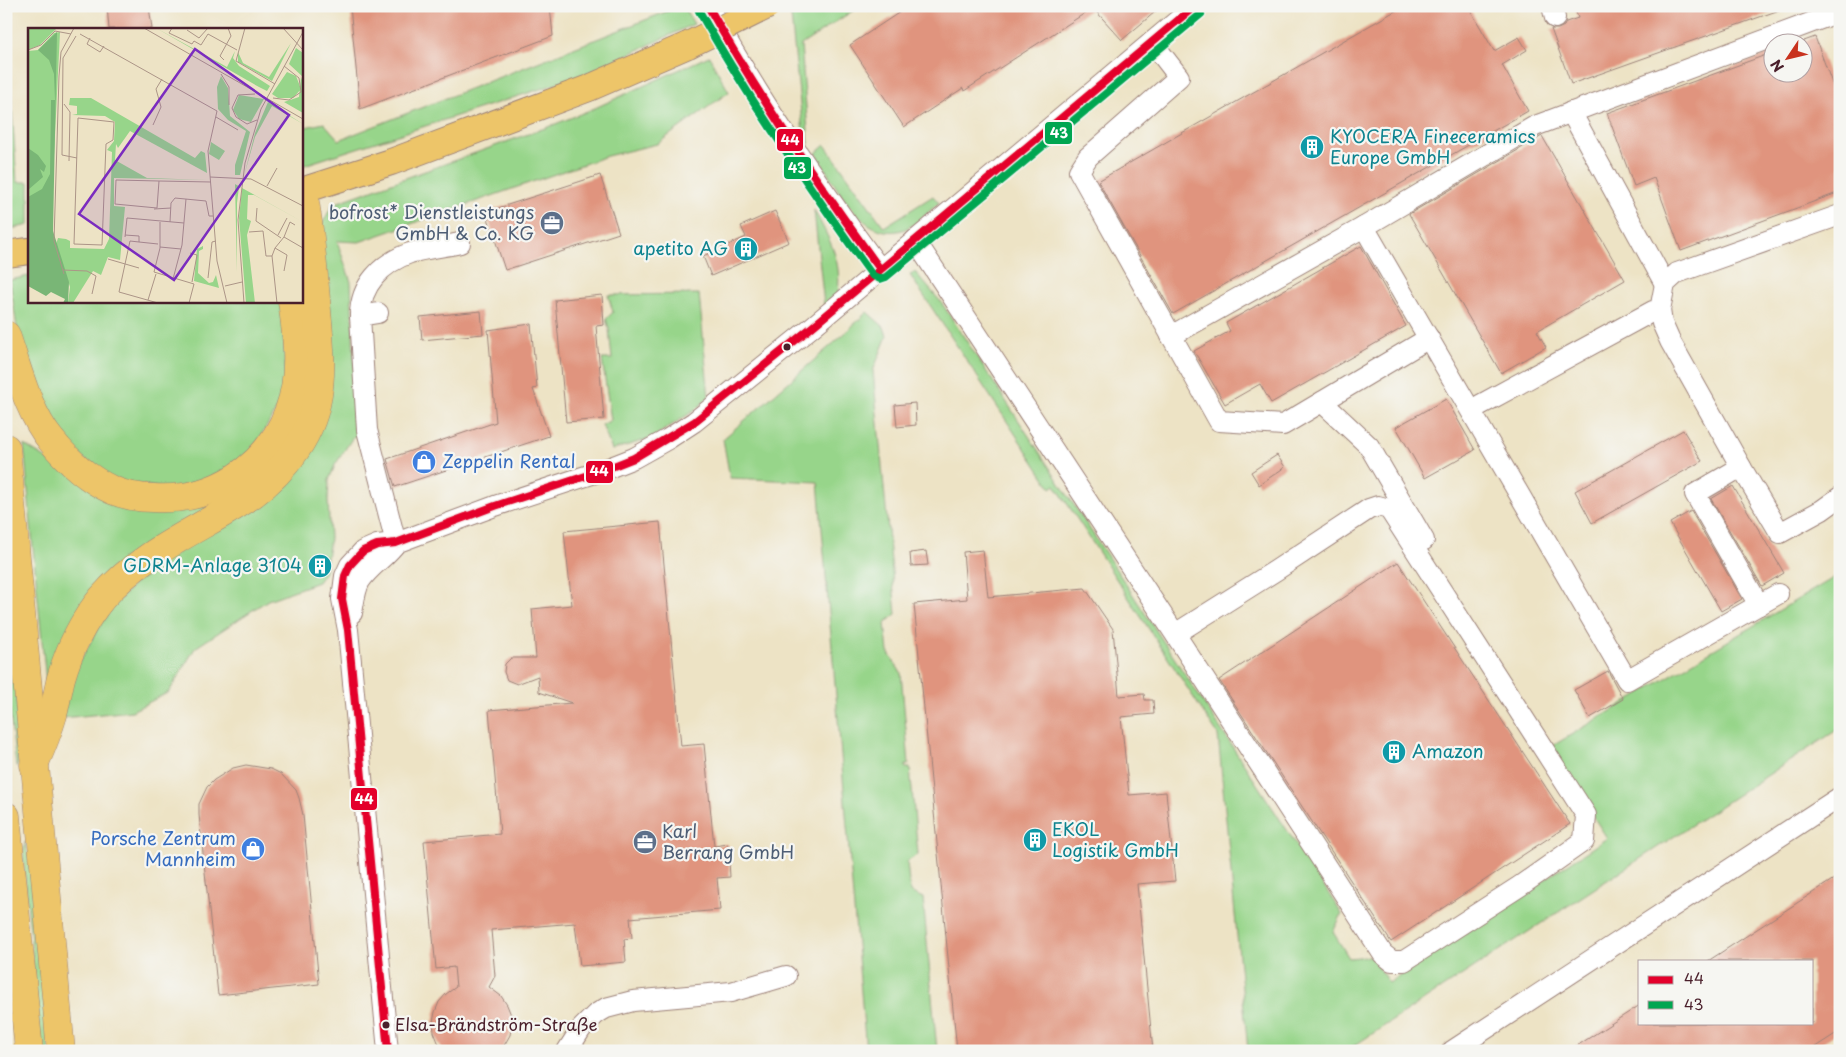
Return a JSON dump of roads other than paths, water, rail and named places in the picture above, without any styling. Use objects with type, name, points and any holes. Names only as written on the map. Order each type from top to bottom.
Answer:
[{"type":"highway","points":[[34,765],[53,716],[61,678],[68,657],[85,624],[102,598],[136,566],[160,549],[225,512],[263,486],[286,463],[306,432],[316,406],[320,358],[310,226],[302,191]]},
{"type":"highway","points":[[6,336],[31,406],[49,438],[90,478],[113,491],[143,498],[167,499],[189,497],[228,483],[246,470],[259,459],[283,426],[290,409],[297,375],[295,322],[292,302]]},
{"type":"highway","points":[[6,448],[61,1051]]},
{"type":"highway","points":[[6,816],[29,1051]]},
{"type":"main road","points":[[302,191],[391,162],[589,88],[688,45],[767,6]]},
{"type":"street","points":[[708,6],[754,88],[827,196],[880,269]]},
{"type":"street","points":[[388,1051],[348,630],[359,582],[373,566],[388,554],[396,543],[495,506],[601,472],[634,458],[694,422],[823,318],[1194,7]]},
{"type":"street","points":[[1171,336],[1364,227],[1535,126],[1835,16]]},
{"type":"street","points":[[1152,42],[1179,77],[1088,157],[1079,171],[1219,421],[1283,425],[1429,338]]},
{"type":"street","points":[[1571,112],[1665,284]]},
{"type":"street","points":[[1840,215],[1677,272],[1665,284],[1660,310],[1662,323],[1670,341],[1780,533],[1822,510],[1840,496]]},
{"type":"street","points":[[1364,227],[1627,680],[1778,594]]},
{"type":"street","points":[[915,240],[1383,954],[1392,961],[1404,961],[1584,842],[1586,815],[1389,509],[1378,506],[1369,509],[1175,634]]},
{"type":"street","points":[[396,543],[367,430],[369,315],[360,304],[371,281],[380,270],[410,254],[460,244]]},
{"type":"street","points":[[1480,405],[1653,311],[1660,310]]},
{"type":"street","points":[[1322,402],[1369,446],[1429,549],[1519,686]]},
{"type":"street","points":[[1741,467],[1695,494],[1759,604]]},
{"type":"street","points":[[1452,1051],[1840,797]]},
{"type":"street","points":[[567,1051],[581,1029],[596,1014],[606,1008],[634,1001],[731,992],[786,976]]},
{"type":"place","name":"KYOCERA Fineceramics Europe GmbH","points":[[1312,147]]},
{"type":"place","name":"bofrost* Dienstleistungs GmbH & Co. KG","points":[[552,223]]},
{"type":"place","name":"apetito AG","points":[[746,249]]},
{"type":"place","name":"Zeppelin Rental","points":[[424,462]]},
{"type":"place","name":"GDRM-Anlage 3104","points":[[320,566]]},
{"type":"place","name":"Amazon","points":[[1394,752]]},
{"type":"place","name":"EKOL Logistik GmbH","points":[[1035,840]]},
{"type":"place","name":"Karl Berrang GmbH","points":[[645,842]]},
{"type":"place","name":"Porsche Zentrum Mannheim","points":[[253,849]]},
{"type":"place","name":"Elsa-Brändström-Straße","points":[[386,1025]]}]
